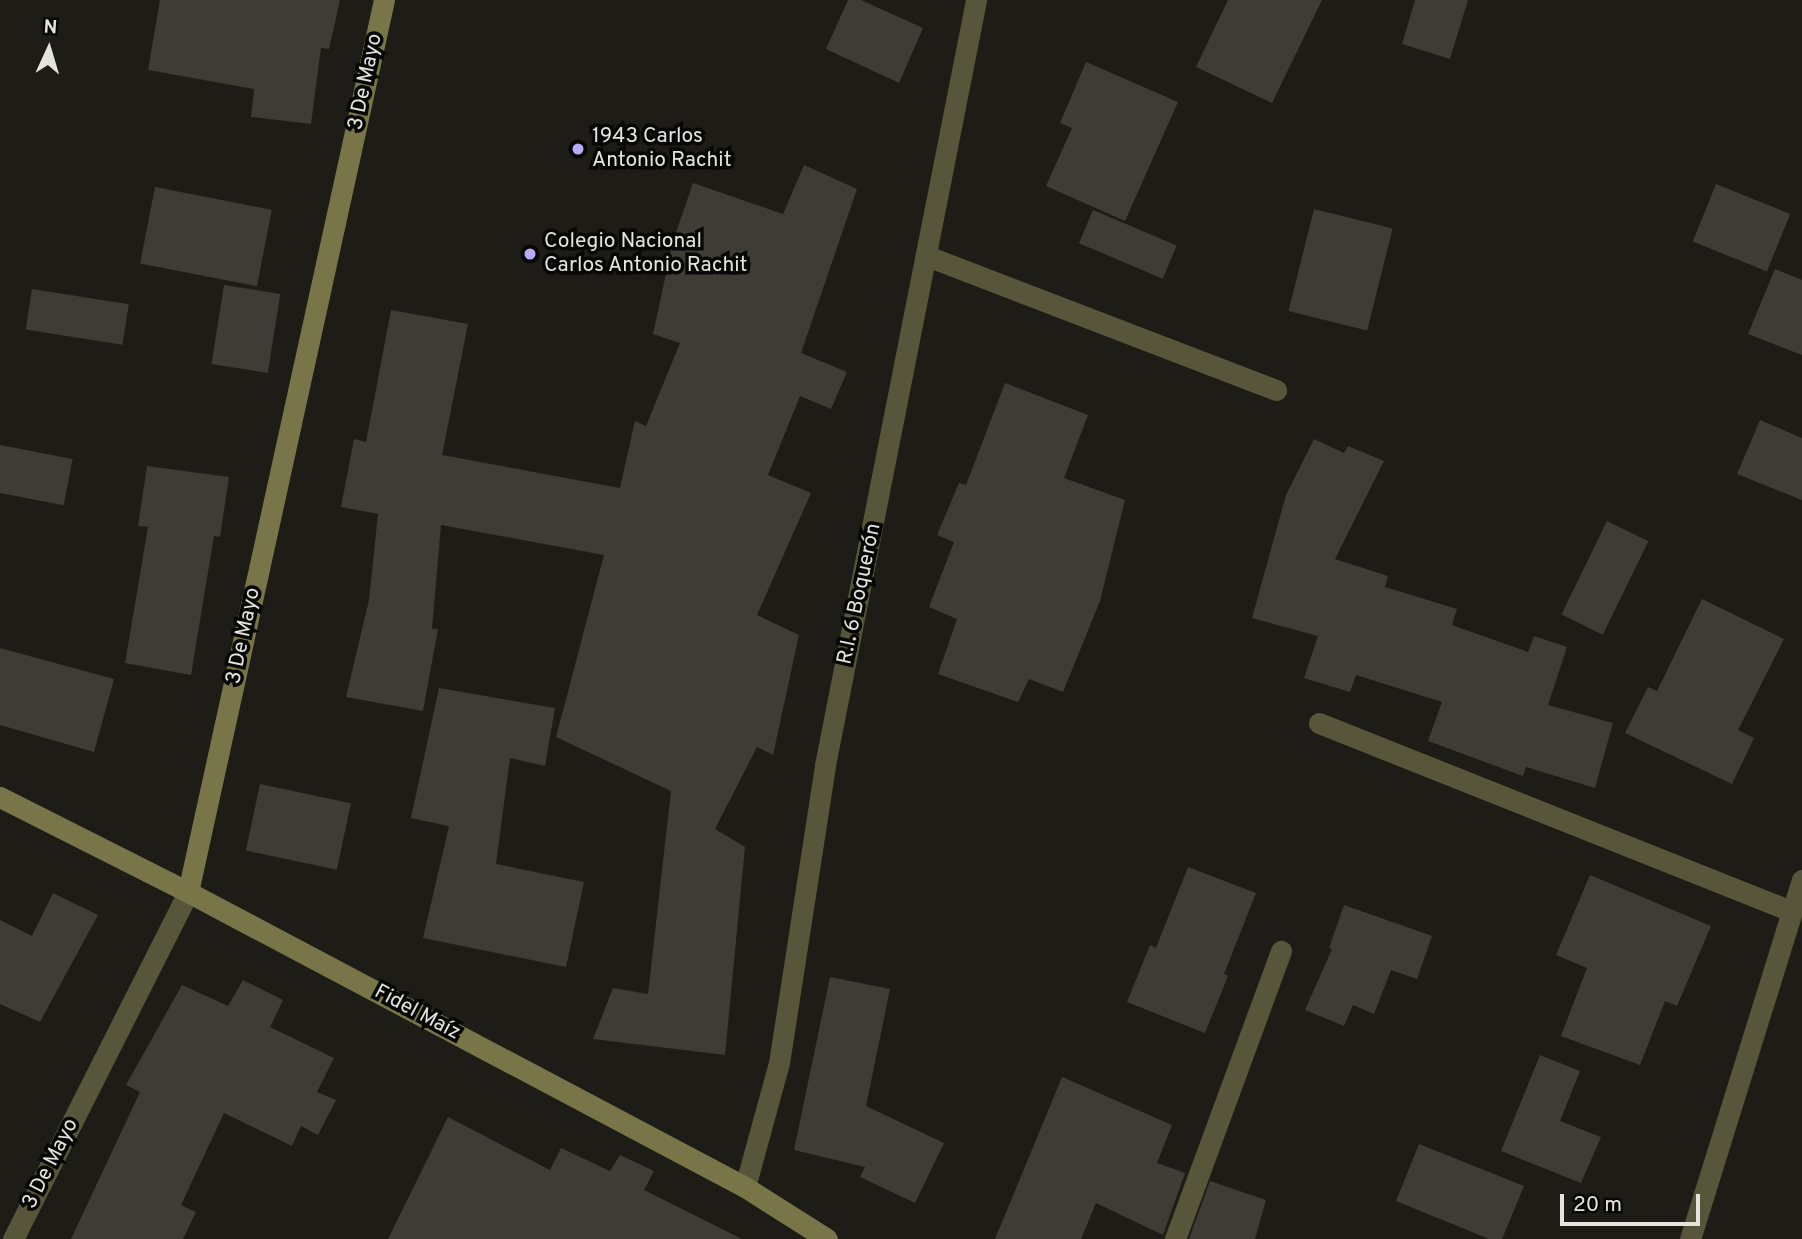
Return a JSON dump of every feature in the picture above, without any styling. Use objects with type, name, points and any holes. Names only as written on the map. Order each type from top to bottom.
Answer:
[{"type":"street","name":"3 De Mayo","points":[[13,1239],[188,892],[384,0]]},
{"type":"street","name":"R.I. 6 Boquerón","points":[[746,1187],[779,1063],[825,765],[976,0]]},
{"type":"street","points":[[926,256],[1276,390]]},
{"type":"street","points":[[1319,723],[1791,911]]},
{"type":"street","name":"Fidel Maíz","points":[[0,797],[188,892],[746,1187],[822,1238]]},
{"type":"street","points":[[1690,1239],[1802,880]]},
{"type":"street","points":[[1175,1239],[1281,951]]},
{"type":"building","points":[[160,0],[340,0],[329,49],[321,48],[311,124],[251,117],[254,89],[148,70]]},
{"type":"building","points":[[848,0],[861,0],[923,28],[899,83],[826,49]]},
{"type":"building","points":[[1228,0],[1322,0],[1272,103],[1196,67]]},
{"type":"building","points":[[1415,0],[1468,0],[1450,59],[1402,44]]},
{"type":"building","points":[[1086,62],[1178,102],[1125,221],[1046,186],[1072,128],[1060,123]]},
{"type":"building","points":[[804,165],[857,189],[801,353],[847,372],[831,409],[800,396],[768,475],[811,493],[757,615],[799,635],[773,755],[757,747],[715,829],[745,847],[725,1055],[593,1039],[613,988],[648,994],[671,791],[556,737],[604,555],[441,525],[432,629],[438,629],[423,711],[346,697],[369,600],[378,514],[341,507],[354,439],[366,442],[391,310],[468,324],[442,455],[620,488],[635,421],[646,426],[680,343],[653,334],[673,241],[693,183],[783,214]]},
{"type":"building","points":[[1716,184],[1790,214],[1767,271],[1693,241]]},
{"type":"building","points":[[155,187],[272,210],[257,286],[140,264]]},
{"type":"building","points":[[1314,209],[1393,229],[1367,330],[1289,311]]},
{"type":"building","points":[[1093,210],[1177,246],[1163,279],[1079,243]]},
{"type":"building","points":[[1775,269],[1802,280],[1802,355],[1748,334]]},
{"type":"building","points":[[224,285],[280,294],[268,373],[211,364]]},
{"type":"building","points":[[32,289],[129,304],[122,345],[26,329]]},
{"type":"building","points":[[1005,383],[1088,415],[1064,478],[1125,500],[1100,601],[1063,692],[1029,679],[1018,702],[938,674],[957,619],[929,607],[954,542],[937,535],[959,483],[966,485]]},
{"type":"building","points":[[1760,420],[1802,438],[1802,500],[1737,474]]},
{"type":"building","points":[[1314,439],[1344,453],[1348,446],[1384,461],[1335,559],[1388,576],[1385,587],[1457,609],[1452,625],[1528,652],[1534,636],[1567,647],[1548,705],[1613,723],[1595,788],[1526,767],[1523,776],[1428,741],[1442,702],[1356,675],[1350,692],[1304,678],[1318,636],[1252,618],[1286,495]]},
{"type":"building","points":[[0,445],[73,459],[64,505],[0,493]]},
{"type":"building","points":[[147,466],[229,477],[220,537],[214,536],[191,675],[125,663],[148,527],[138,526]]},
{"type":"building","points":[[1607,521],[1648,541],[1603,635],[1561,614]]},
{"type":"building","points":[[1702,599],[1784,639],[1738,730],[1754,738],[1732,784],[1625,733],[1648,687],[1657,691]]},
{"type":"building","points":[[0,648],[114,679],[94,752],[0,725]]},
{"type":"building","points":[[439,688],[555,708],[545,766],[510,758],[496,864],[584,882],[566,967],[423,938],[449,826],[411,818]]},
{"type":"building","points":[[260,784],[351,803],[337,870],[246,851]]},
{"type":"building","points":[[1188,867],[1256,893],[1224,974],[1228,976],[1205,1033],[1127,1002],[1150,945],[1156,948]]},
{"type":"building","points":[[1590,875],[1711,926],[1677,1006],[1665,1001],[1640,1065],[1561,1036],[1587,968],[1556,955]]},
{"type":"building","points":[[53,893],[98,915],[40,1022],[0,1004],[0,920],[32,936]]},
{"type":"building","points":[[1344,905],[1432,936],[1417,979],[1391,970],[1374,1014],[1353,1005],[1344,1026],[1305,1010],[1332,949],[1329,948]]},
{"type":"building","points":[[830,977],[890,989],[866,1106],[944,1143],[915,1203],[860,1177],[865,1167],[794,1150]]},
{"type":"building","points":[[243,980],[283,1000],[270,1027],[334,1058],[317,1092],[336,1100],[318,1135],[301,1126],[292,1146],[224,1113],[181,1205],[196,1212],[183,1239],[71,1239],[140,1092],[126,1085],[182,985],[228,1006]]},
{"type":"building","points":[[1540,1055],[1580,1071],[1560,1121],[1601,1137],[1581,1183],[1501,1151]]},
{"type":"building","points":[[1062,1077],[1172,1125],[1157,1163],[1185,1173],[1163,1235],[1096,1203],[1081,1239],[995,1239]]},
{"type":"building","points":[[448,1117],[550,1170],[561,1148],[610,1171],[620,1155],[654,1171],[644,1190],[742,1239],[388,1239]]},
{"type":"building","points":[[1419,1144],[1524,1186],[1502,1239],[1489,1239],[1396,1201]]},
{"type":"building","points":[[1210,1181],[1266,1200],[1255,1239],[1189,1239]]},
{"type":"place","name":"1943 Carlos Antonio Rachit","points":[[578,149]]},
{"type":"place","name":"Colegio Nacional Carlos Antonio Rachit","points":[[530,254]]}]
